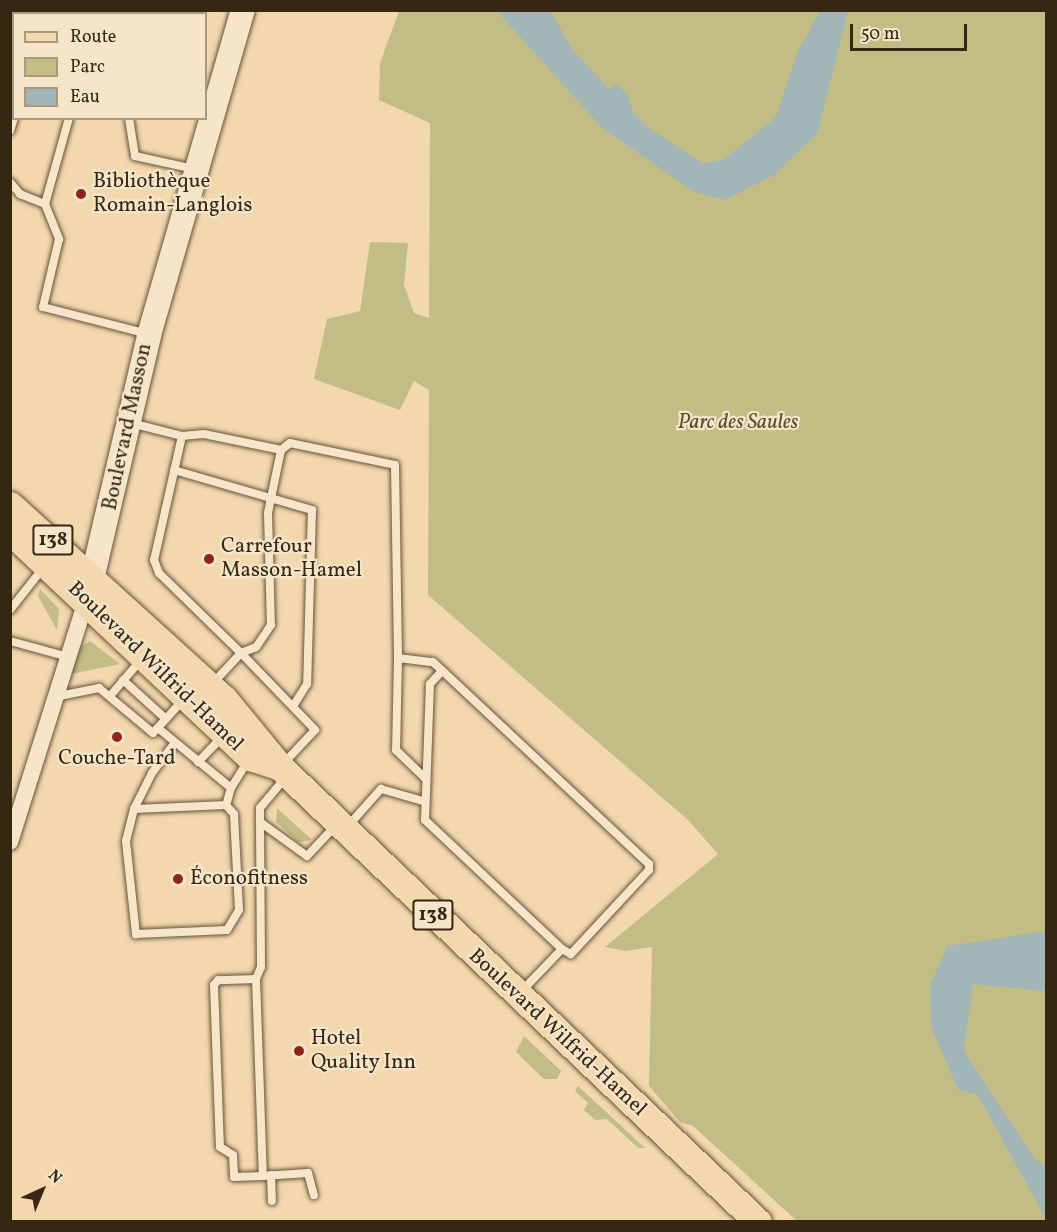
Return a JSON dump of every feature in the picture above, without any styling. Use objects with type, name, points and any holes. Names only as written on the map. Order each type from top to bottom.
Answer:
[{"type":"main road","name":"Boulevard Masson","points":[[207,109],[243,10]]},
{"type":"main road","name":"Boulevard Masson","points":[[90,589],[149,334],[194,169],[203,120]]},
{"type":"main road","name":"Boulevard Wilfrid-Hamel","points":[[10,505],[90,589],[342,825],[516,997],[758,1221]]},
{"type":"main road","name":"Boulevard Wilfrid-Hamel","points":[[10,531],[46,564],[90,589],[145,656],[199,690],[225,733],[250,757],[284,771]]},
{"type":"street","name":"Boulevard Masson","points":[[10,843],[54,697],[90,589]]},
{"type":"lane","points":[[68,120],[45,204],[59,239],[44,307],[149,334]]},
{"type":"lane","points":[[129,120],[135,156],[194,169]]},
{"type":"lane","points":[[10,182],[20,194],[45,204]]},
{"type":"lane","points":[[129,422],[182,436],[204,434],[281,450]]},
{"type":"lane","points":[[182,436],[154,552],[155,567],[294,705],[315,730],[260,808],[261,967],[256,979],[267,1175],[272,1201]]},
{"type":"lane","points":[[54,697],[99,688],[153,733],[241,653],[256,647],[271,625],[270,502],[281,450],[290,443],[395,465],[399,471],[399,658],[396,750],[425,778]]},
{"type":"lane","points":[[174,470],[244,487],[270,502],[312,510],[307,684],[294,705]]},
{"type":"lane","points":[[10,610],[46,564]]},
{"type":"lane","points":[[10,641],[68,657]]},
{"type":"lane","points":[[110,696],[145,656]]},
{"type":"lane","points":[[399,658],[433,662],[649,864],[649,870],[571,954],[562,949],[425,820],[423,801],[430,684],[442,671]]},
{"type":"lane","points":[[123,680],[166,719]]},
{"type":"lane","points":[[158,728],[231,788]]},
{"type":"lane","points":[[198,762],[225,733]]},
{"type":"lane","points":[[175,743],[152,773],[135,809],[126,841],[136,934],[227,930],[239,910],[234,814],[226,805]]},
{"type":"lane","points":[[226,805],[231,788],[250,757]]},
{"type":"lane","points":[[260,822],[308,856],[381,789],[423,801]]},
{"type":"lane","points":[[135,809],[226,805]]},
{"type":"lane","points":[[516,997],[562,949]]},
{"type":"lane","points":[[256,979],[218,980],[214,985],[220,1147],[233,1155],[234,1177],[308,1173],[314,1195]]},
{"type":"green space","points":[[11,10],[134,11],[12,12],[11,81]]},
{"type":"green space","name":"Parc des Saules","points":[[399,11],[1046,11],[1046,1221],[797,1221],[693,1126],[680,1122],[649,1086],[652,947],[625,951],[605,947],[718,854],[688,820],[428,595],[429,390],[414,381],[400,410],[314,379],[327,319],[360,311],[370,242],[408,243],[404,285],[414,313],[429,318],[430,123],[379,100],[380,63]]},
{"type":"green space","points":[[40,589],[59,609],[57,630],[38,596]]},
{"type":"green space","points":[[90,641],[120,664],[71,674],[80,647]]},
{"type":"green space","points":[[277,808],[312,840],[298,842],[276,822]]},
{"type":"green space","points":[[524,1036],[561,1071],[557,1079],[544,1079],[516,1052]]},
{"type":"green space","points":[[578,1086],[645,1148],[638,1148],[607,1119],[595,1120],[584,1110],[588,1103],[575,1091]]},
{"type":"water","points":[[497,11],[550,11],[573,50],[610,90],[615,84],[627,93],[633,112],[650,129],[703,163],[723,160],[776,117],[798,51],[820,11],[848,11],[817,134],[774,175],[725,200],[693,191],[602,128]]},
{"type":"water","points":[[1046,931],[1046,991],[973,984],[964,1051],[1035,1159],[1046,1167],[1046,1219],[978,1095],[958,1089],[931,1027],[930,986],[947,946]]},
{"type":"waterway","points":[[26,12],[30,10]]},
{"type":"place","name":"Bibliothèque Romain-Langlois","points":[[81,194]]},
{"type":"place","name":"Carrefour Masson-Hamel","points":[[209,559]]},
{"type":"place","name":"Couche-Tard","points":[[117,737]]},
{"type":"place","name":"Éconofitness","points":[[178,879]]},
{"type":"place","name":"Hotel Quality Inn","points":[[299,1051]]}]
